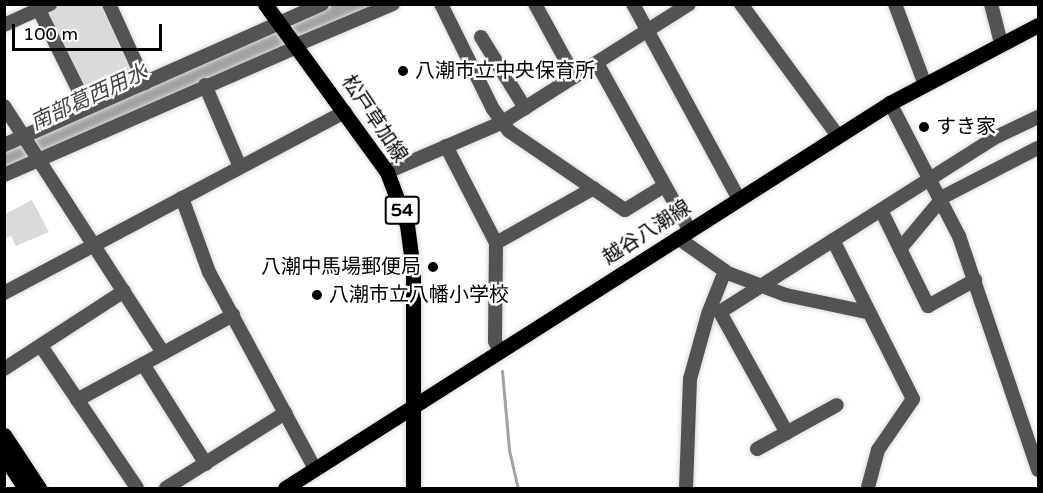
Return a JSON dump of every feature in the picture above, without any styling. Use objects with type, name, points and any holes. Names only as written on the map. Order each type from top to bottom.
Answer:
[{"type":"main road","name":"松戸草加線","points":[[265,4],[387,172],[412,249],[413,489]]},
{"type":"main road","name":"越谷八潮線","points":[[285,489],[924,82],[1038,25]]},
{"type":"main road","points":[[4,435],[39,489]]},
{"type":"main road","points":[[4,456],[25,489]]},
{"type":"street","points":[[109,4],[145,83]]},
{"type":"street","points":[[4,145],[280,25],[322,4]]},
{"type":"street","points":[[4,176],[205,85],[393,4]]},
{"type":"street","points":[[441,4],[501,123],[553,164],[594,188],[625,210],[664,186]]},
{"type":"street","points":[[535,4],[575,77]]},
{"type":"street","points":[[633,4],[739,199]]},
{"type":"street","points":[[387,172],[501,123],[689,4]]},
{"type":"street","points":[[741,4],[838,136]]},
{"type":"street","points":[[896,4],[924,82]]},
{"type":"street","points":[[991,4],[1001,43]]},
{"type":"street","points":[[4,25],[34,9],[87,107]]},
{"type":"street","points":[[481,37],[525,108]]},
{"type":"street","points":[[597,63],[664,186],[684,234],[725,272],[761,287],[867,312]]},
{"type":"street","points":[[205,85],[240,167]]},
{"type":"street","points":[[890,103],[959,236],[1038,470]]},
{"type":"street","points":[[4,106],[162,353]]},
{"type":"street","points":[[4,293],[93,243],[345,112]]},
{"type":"street","points":[[787,433],[720,312],[994,138],[1038,117]]},
{"type":"street","points":[[446,146],[496,243],[495,341],[500,352]]},
{"type":"street","points":[[900,249],[939,200],[1004,169],[1026,152],[1038,148]]},
{"type":"street","points":[[496,243],[594,188]]},
{"type":"street","points":[[182,198],[209,272],[315,469]]},
{"type":"street","points":[[881,210],[928,306],[975,280]]},
{"type":"street","points":[[833,240],[867,312],[913,399],[878,450],[868,489]]},
{"type":"street","points":[[686,489],[690,379],[708,314],[725,272]]},
{"type":"street","points":[[4,369],[124,291]]},
{"type":"street","points":[[77,400],[233,315]]},
{"type":"street","points":[[40,346],[137,489]]},
{"type":"street","points":[[143,364],[206,464]]},
{"type":"street","points":[[757,449],[837,405]]},
{"type":"street","points":[[166,489],[285,413]]},
{"type":"shaded area","points":[[61,5],[104,5],[136,77],[134,81],[90,100],[44,13]]},
{"type":"shaded area","points":[[32,200],[49,232],[16,246],[11,236],[5,239],[5,214]]},
{"type":"waterway","name":"南部葛西用水","points":[[4,162],[126,104],[359,4]]},
{"type":"waterway","points":[[502,371],[509,450],[518,488]]},
{"type":"place","name":"八潮市立中央保育所","points":[[403,71]]},
{"type":"place","name":"すき家","points":[[924,127]]},
{"type":"place","name":"八潮中馬場郵便局","points":[[433,267]]},
{"type":"place","name":"八潮市立八幡小学校","points":[[317,295]]}]
